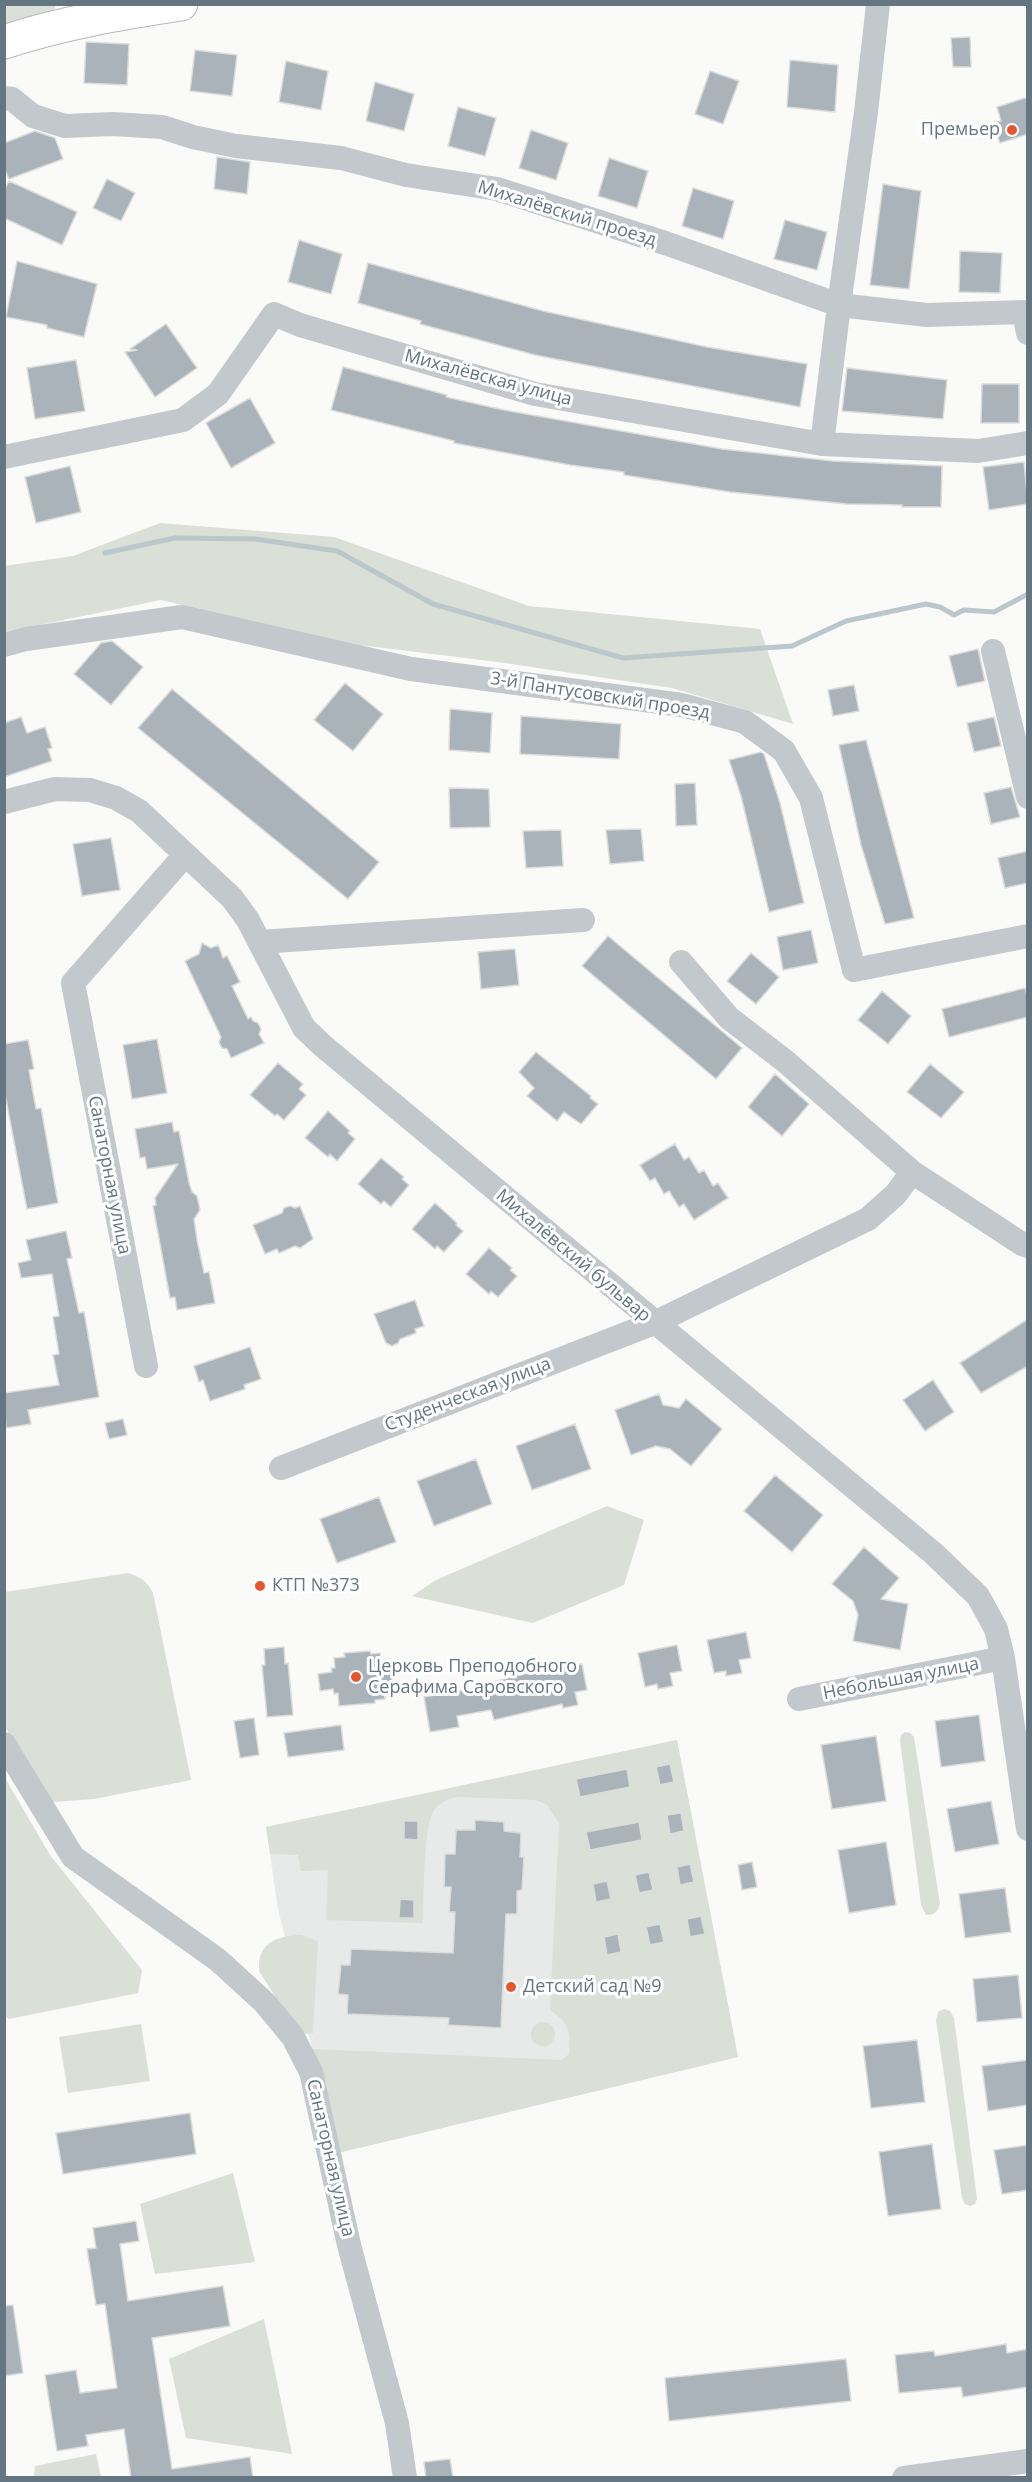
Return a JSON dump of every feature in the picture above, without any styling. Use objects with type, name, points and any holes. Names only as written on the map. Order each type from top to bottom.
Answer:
[{"type":"highway","points":[[4,42],[47,28],[115,13],[181,4]]},
{"type":"street","points":[[822,444],[878,4]]},
{"type":"street","name":"Михалёвский проезд","points":[[4,99],[12,99],[33,116],[65,126],[113,124],[162,127],[193,137],[236,146],[341,158],[406,175],[497,189],[668,244],[839,305],[927,315],[1026,322]]},
{"type":"street","name":"Михалёвская улица","points":[[4,457],[183,420],[218,394],[274,314],[300,325],[535,394],[822,444],[978,451],[1028,443]]},
{"type":"street","name":"3-й Пантусовский проезд","points":[[4,645],[26,639],[182,617],[411,669],[682,705],[745,722],[784,751],[811,798],[854,970],[1028,936]]},
{"type":"street","points":[[993,651],[1028,797]]},
{"type":"street","name":"Михалёвский бульвар","points":[[4,802],[55,789],[90,790],[116,798],[139,811],[232,898],[248,920],[304,1028],[322,1046],[933,1553],[978,1596],[996,1629],[1004,1658],[1028,1829]]},
{"type":"street","name":"Санаторная улица","points":[[146,1366],[73,983],[185,855]]},
{"type":"street","points":[[260,942],[583,920]]},
{"type":"street","points":[[681,962],[729,1018],[785,1061],[912,1172],[1028,1246]]},
{"type":"street","name":"Студенческая улица","points":[[281,1467],[654,1323],[868,1219],[896,1194],[912,1172]]},
{"type":"street","name":"Небольшая улица","points":[[799,1699],[1004,1658]]},
{"type":"street","name":"Санаторная улица","points":[[4,1744],[74,1857],[218,1960],[265,2003],[293,2037],[311,2072],[349,2246],[397,2423],[405,2478]]},
{"type":"street","points":[[904,2478],[1028,2461]]},
{"type":"shaded area","points":[[5,5],[55,5],[55,9],[5,25]]},
{"type":"shaded area","points":[[160,523],[334,537],[529,606],[760,629],[793,724],[672,688],[498,662],[359,645],[161,600],[5,632],[4,566],[73,556]]},
{"type":"shaded area","points":[[607,1506],[644,1520],[624,1585],[533,1623],[412,1596],[436,1580]]},
{"type":"shaded area","points":[[128,1573],[143,1580],[153,1593],[191,1780],[94,1799],[53,1802],[49,1800],[5,1727],[5,1592]]},
{"type":"shaded area","points":[[905,1732],[914,1737],[940,1904],[937,1911],[929,1915],[926,1915],[921,1905],[900,1740],[901,1735]]},
{"type":"shaded area","name":"Детский сад №9","points":[[677,1740],[738,2057],[338,2153],[278,1909],[266,1827]]},
{"type":"shaded area","name":"Детский сад №9","points":[[677,1740],[738,2057],[338,2153],[312,2049],[562,2060],[569,2054],[566,2024],[550,2010],[559,1823],[546,1804],[536,1800],[459,1797],[448,1799],[439,1805],[430,1819],[428,1831],[423,1923],[326,1920],[328,1870],[301,1871],[298,1855],[270,1854],[266,1827]]},
{"type":"shaded area","points":[[5,1778],[50,1855],[142,1970],[138,1993],[9,2019],[5,2016]]},
{"type":"shaded area","points":[[301,1935],[318,1941],[313,2033],[300,2035],[259,1971],[259,1961],[265,1948],[276,1939]]},
{"type":"shaded area","points":[[944,2009],[950,2011],[954,2018],[977,2199],[975,2204],[970,2206],[965,2204],[962,2198],[936,2020],[938,2012]]},
{"type":"shaded area","points":[[543,2022],[552,2025],[555,2034],[552,2043],[543,2046],[534,2043],[531,2034],[534,2025]]},
{"type":"shaded area","points":[[141,2024],[150,2081],[68,2093],[59,2037]]},
{"type":"shaded area","points":[[233,2173],[255,2262],[155,2274],[140,2204]]},
{"type":"shaded area","points":[[264,2319],[292,2454],[186,2438],[169,2359]]},
{"type":"shaded area","points":[[96,2454],[101,2477],[34,2477],[35,2466]]},
{"type":"building","points":[[970,37],[971,67],[953,67],[951,38]]},
{"type":"building","points":[[86,42],[129,44],[127,85],[84,83]]},
{"type":"building","points":[[195,50],[237,55],[232,96],[190,91]]},
{"type":"building","points":[[790,60],[838,65],[835,112],[787,107]]},
{"type":"building","points":[[286,61],[328,71],[321,110],[279,102]]},
{"type":"building","points":[[710,71],[739,81],[723,124],[695,114]]},
{"type":"building","points":[[375,82],[414,94],[404,131],[366,121]]},
{"type":"building","name":"Премьер","points":[[1028,97],[1028,134],[1000,143],[993,123],[1001,121],[997,107]]},
{"type":"building","points":[[458,107],[496,118],[485,156],[448,146]]},
{"type":"building","points":[[531,130],[568,143],[556,180],[519,168]]},
{"type":"building","points":[[35,131],[55,138],[63,159],[9,179],[4,168],[4,143]]},
{"type":"building","points":[[217,157],[250,162],[247,194],[214,189]]},
{"type":"building","points":[[609,158],[648,171],[637,208],[598,196]]},
{"type":"building","points":[[107,179],[135,193],[121,221],[93,208]]},
{"type":"building","points":[[9,181],[77,212],[62,245],[4,218],[4,191]]},
{"type":"building","points":[[883,184],[921,191],[909,289],[870,285]]},
{"type":"building","points":[[693,188],[734,201],[723,239],[682,226]]},
{"type":"building","points":[[785,220],[827,232],[817,270],[774,259]]},
{"type":"building","points":[[299,240],[342,254],[331,294],[288,282]]},
{"type":"building","points":[[960,251],[1002,253],[1000,293],[959,292]]},
{"type":"building","points":[[17,261],[97,284],[84,337],[47,328],[47,325],[6,317]]},
{"type":"building","points":[[368,263],[543,311],[707,347],[807,364],[800,407],[535,355],[420,324],[421,321],[358,303]]},
{"type":"building","points":[[166,324],[197,368],[155,397],[125,352],[137,350],[130,349]]},
{"type":"building","points":[[76,360],[85,411],[35,419],[27,368]]},
{"type":"building","points":[[343,367],[447,395],[446,397],[504,410],[722,449],[833,461],[942,466],[941,507],[847,504],[730,492],[454,443],[454,441],[331,410]]},
{"type":"building","points":[[847,368],[947,380],[943,419],[842,411]]},
{"type":"building","points":[[982,384],[1019,384],[1019,423],[981,423]]},
{"type":"building","points":[[250,398],[275,443],[231,468],[206,423]]},
{"type":"building","points":[[1024,462],[1028,504],[989,510],[983,467]]},
{"type":"building","points":[[70,466],[81,512],[36,523],[25,477]]},
{"type":"building","points":[[112,641],[143,667],[111,705],[74,674],[101,643]]},
{"type":"building","points":[[978,649],[985,681],[957,687],[949,656]]},
{"type":"building","points":[[345,683],[383,714],[353,751],[314,720]]},
{"type":"building","points":[[854,685],[859,711],[833,716],[828,690]]},
{"type":"building","points":[[172,689],[379,862],[348,899],[138,728]]},
{"type":"building","points":[[450,709],[492,713],[490,753],[449,750]]},
{"type":"building","points":[[521,716],[621,724],[619,759],[520,754]]},
{"type":"building","points":[[21,717],[27,733],[45,727],[52,748],[48,749],[52,761],[4,777],[4,723]]},
{"type":"building","points":[[994,717],[1001,746],[974,752],[967,723]]},
{"type":"building","points":[[866,740],[914,918],[885,924],[861,845],[839,745]]},
{"type":"building","points":[[761,752],[764,754],[780,803],[804,903],[769,912],[741,796],[729,760]]},
{"type":"building","points":[[695,783],[697,825],[676,826],[675,784]]},
{"type":"building","points":[[1011,787],[1020,817],[991,824],[984,793]]},
{"type":"building","points":[[449,788],[489,789],[490,827],[450,828]]},
{"type":"building","points":[[641,829],[644,861],[610,864],[606,830]]},
{"type":"building","points":[[561,830],[563,866],[526,868],[523,831]]},
{"type":"building","points":[[111,838],[120,890],[82,896],[73,844]]},
{"type":"building","points":[[1028,851],[1028,883],[1005,888],[998,858]]},
{"type":"building","points":[[811,930],[818,963],[783,970],[777,937]]},
{"type":"building","points":[[608,936],[742,1048],[716,1079],[582,966]]},
{"type":"building","points":[[202,943],[211,948],[218,945],[223,958],[227,956],[240,982],[232,986],[248,1019],[251,1017],[261,1029],[259,1034],[264,1043],[231,1058],[227,1049],[222,1048],[219,1042],[221,1037],[185,961],[199,954]]},
{"type":"building","points":[[515,949],[519,985],[481,989],[478,952]]},
{"type":"building","points":[[751,953],[779,977],[756,1004],[727,981]]},
{"type":"building","points":[[1025,988],[1028,999],[1028,1017],[949,1037],[942,1009]]},
{"type":"building","points":[[882,991],[911,1016],[888,1044],[858,1020]]},
{"type":"building","points":[[157,1039],[167,1093],[132,1099],[123,1045]]},
{"type":"building","points":[[28,1040],[34,1069],[29,1070],[36,1109],[41,1108],[58,1203],[27,1209],[4,1089],[4,1044]]},
{"type":"building","points":[[536,1052],[598,1104],[581,1124],[564,1112],[557,1121],[527,1096],[534,1088],[519,1072]]},
{"type":"building","points":[[278,1063],[303,1084],[299,1089],[306,1095],[284,1120],[277,1114],[275,1116],[250,1095]]},
{"type":"building","points":[[930,1064],[964,1092],[941,1118],[907,1092]]},
{"type":"building","points":[[775,1074],[809,1104],[782,1136],[748,1107]]},
{"type":"building","points":[[328,1111],[350,1131],[348,1133],[355,1139],[337,1161],[330,1154],[328,1157],[305,1138]]},
{"type":"building","points":[[172,1122],[174,1132],[179,1131],[189,1183],[192,1192],[197,1196],[200,1210],[194,1219],[197,1240],[204,1273],[209,1272],[215,1303],[177,1310],[175,1297],[170,1298],[153,1206],[156,1205],[155,1198],[178,1164],[147,1169],[145,1157],[140,1158],[135,1129]]},
{"type":"building","points":[[675,1144],[684,1160],[689,1157],[699,1173],[704,1170],[713,1186],[718,1183],[728,1198],[694,1220],[684,1204],[679,1207],[669,1191],[664,1194],[655,1178],[650,1181],[640,1165]]},
{"type":"building","points":[[381,1158],[404,1177],[402,1179],[409,1185],[391,1207],[384,1201],[381,1204],[358,1184]]},
{"type":"building","points":[[435,1203],[463,1231],[444,1252],[437,1246],[435,1249],[412,1229]]},
{"type":"building","points":[[290,1206],[295,1208],[300,1206],[313,1239],[300,1248],[295,1246],[279,1253],[277,1249],[265,1254],[253,1225],[282,1213],[284,1208]]},
{"type":"building","points":[[66,1231],[72,1258],[67,1259],[79,1313],[84,1312],[99,1397],[28,1410],[31,1424],[6,1428],[4,1393],[59,1385],[53,1355],[59,1354],[53,1317],[59,1316],[52,1274],[21,1278],[18,1263],[31,1260],[26,1240]]},
{"type":"building","points":[[489,1248],[512,1268],[510,1270],[517,1276],[498,1297],[491,1291],[489,1294],[466,1274]]},
{"type":"building","points":[[415,1300],[424,1326],[415,1329],[416,1333],[400,1339],[392,1346],[386,1343],[374,1314]]},
{"type":"building","points":[[1028,1319],[1028,1366],[981,1393],[960,1363]]},
{"type":"building","points":[[250,1347],[261,1379],[244,1385],[245,1389],[210,1401],[203,1380],[199,1382],[194,1366]]},
{"type":"building","points":[[933,1380],[954,1412],[925,1431],[903,1400]]},
{"type":"building","points":[[659,1394],[663,1405],[679,1408],[686,1399],[722,1429],[691,1466],[670,1449],[656,1446],[631,1455],[615,1410]]},
{"type":"building","points":[[123,1419],[127,1435],[109,1439],[105,1423]]},
{"type":"building","points":[[575,1424],[591,1469],[532,1490],[516,1446]]},
{"type":"building","points":[[476,1459],[492,1504],[434,1526],[417,1481]]},
{"type":"building","points":[[775,1475],[823,1515],[792,1552],[744,1511]]},
{"type":"building","points":[[379,1497],[396,1542],[337,1563],[320,1519]]},
{"type":"building","points":[[864,1547],[899,1578],[881,1599],[908,1604],[900,1650],[853,1641],[858,1615],[853,1601],[832,1584]]},
{"type":"building","points":[[746,1632],[751,1658],[739,1660],[742,1673],[726,1676],[726,1671],[714,1673],[707,1640]]},
{"type":"building","points":[[677,1645],[682,1671],[670,1673],[673,1686],[658,1689],[657,1684],[645,1687],[638,1653]]},
{"type":"building","points":[[284,1647],[285,1664],[288,1663],[293,1715],[267,1717],[262,1665],[265,1665],[264,1649]]},
{"type":"building","name":"Церковь Преподобного Серафима Саровского","points":[[370,1651],[371,1654],[380,1653],[381,1660],[392,1671],[392,1681],[384,1691],[385,1699],[375,1700],[375,1703],[339,1706],[338,1693],[334,1694],[333,1689],[320,1691],[318,1674],[332,1672],[331,1668],[335,1668],[334,1658],[345,1657],[344,1653]]},
{"type":"building","points":[[582,1664],[587,1690],[575,1692],[578,1705],[563,1708],[562,1704],[494,1720],[491,1710],[457,1716],[459,1727],[430,1732],[424,1697],[486,1686],[485,1684],[524,1674]]},
{"type":"building","points":[[979,1715],[985,1761],[941,1767],[935,1721]]},
{"type":"building","points":[[254,1718],[259,1755],[240,1758],[234,1721]]},
{"type":"building","points":[[341,1725],[344,1750],[288,1757],[284,1733]]},
{"type":"building","points":[[876,1736],[886,1801],[832,1809],[821,1745]]},
{"type":"building","points":[[670,1764],[674,1782],[660,1785],[656,1767]]},
{"type":"building","points":[[627,1769],[630,1787],[580,1797],[576,1779]]},
{"type":"building","points":[[991,1801],[999,1844],[955,1852],[947,1809]]},
{"type":"building","points":[[681,1813],[684,1831],[670,1834],[667,1815]]},
{"type":"building","points":[[475,1820],[504,1822],[504,1831],[521,1833],[520,1857],[524,1857],[522,1890],[517,1891],[517,1914],[506,1914],[501,2028],[448,2025],[449,2018],[347,2014],[348,1995],[338,1994],[341,1965],[350,1965],[351,1949],[453,1953],[455,1912],[449,1912],[451,1887],[444,1887],[445,1854],[455,1854],[456,1830],[475,1830]]},
{"type":"building","points":[[404,1821],[418,1821],[418,1840],[404,1839]]},
{"type":"building","points":[[639,1822],[642,1840],[590,1850],[586,1832]]},
{"type":"building","points":[[886,1842],[896,1905],[849,1913],[838,1850]]},
{"type":"building","points":[[752,1862],[757,1887],[742,1890],[738,1865]]},
{"type":"building","points":[[690,1864],[694,1882],[680,1885],[677,1867]]},
{"type":"building","points":[[649,1872],[653,1890],[639,1893],[635,1875]]},
{"type":"building","points":[[607,1881],[611,1899],[596,1902],[593,1884]]},
{"type":"building","points":[[1005,1888],[1011,1932],[965,1938],[959,1894]]},
{"type":"building","points":[[400,1899],[414,1900],[414,1918],[399,1918]]},
{"type":"building","points":[[701,1916],[705,1934],[690,1937],[687,1919]]},
{"type":"building","points":[[660,1924],[664,1942],[650,1945],[646,1927]]},
{"type":"building","points":[[618,1934],[621,1952],[607,1955],[604,1937]]},
{"type":"building","points":[[1018,1975],[1022,2018],[977,2022],[973,1979]]},
{"type":"building","points":[[917,2040],[925,2102],[871,2108],[863,2046]]},
{"type":"building","points":[[1028,2060],[1028,2105],[988,2111],[982,2066]]},
{"type":"building","points":[[190,2113],[196,2154],[63,2174],[56,2133]]},
{"type":"building","points":[[932,2144],[941,2209],[888,2216],[879,2152]]},
{"type":"building","points":[[1028,2145],[1028,2190],[1002,2194],[994,2150]]},
{"type":"building","points":[[136,2221],[139,2241],[120,2244],[128,2301],[223,2286],[230,2326],[152,2338],[172,2469],[250,2457],[253,2478],[131,2478],[124,2429],[86,2435],[88,2446],[57,2451],[45,2375],[76,2370],[80,2393],[117,2388],[105,2304],[96,2305],[87,2249],[96,2248],[93,2228]]},
{"type":"building","points":[[13,2305],[23,2373],[4,2376],[4,2306]]},
{"type":"building","points":[[1006,2344],[1007,2353],[1028,2349],[1028,2387],[963,2397],[961,2387],[899,2393],[895,2355],[934,2351],[935,2356]]},
{"type":"building","points":[[846,2359],[851,2401],[669,2421],[665,2378]]},
{"type":"building","points":[[450,2459],[453,2478],[426,2478],[424,2462]]},
{"type":"waterway","points":[[105,553],[175,538],[255,539],[337,551],[433,604],[623,658],[792,646],[846,621],[926,604],[940,607],[954,615],[964,610],[994,612],[1028,594]]},
{"type":"place","name":"Премьер","points":[[1012,130]]},
{"type":"place","name":"КТП №373","points":[[260,1586]]},
{"type":"place","name":"Церковь Преподобного Серафима Саровского","points":[[356,1677]]},
{"type":"place","name":"Детский сад №9","points":[[511,1987]]}]
